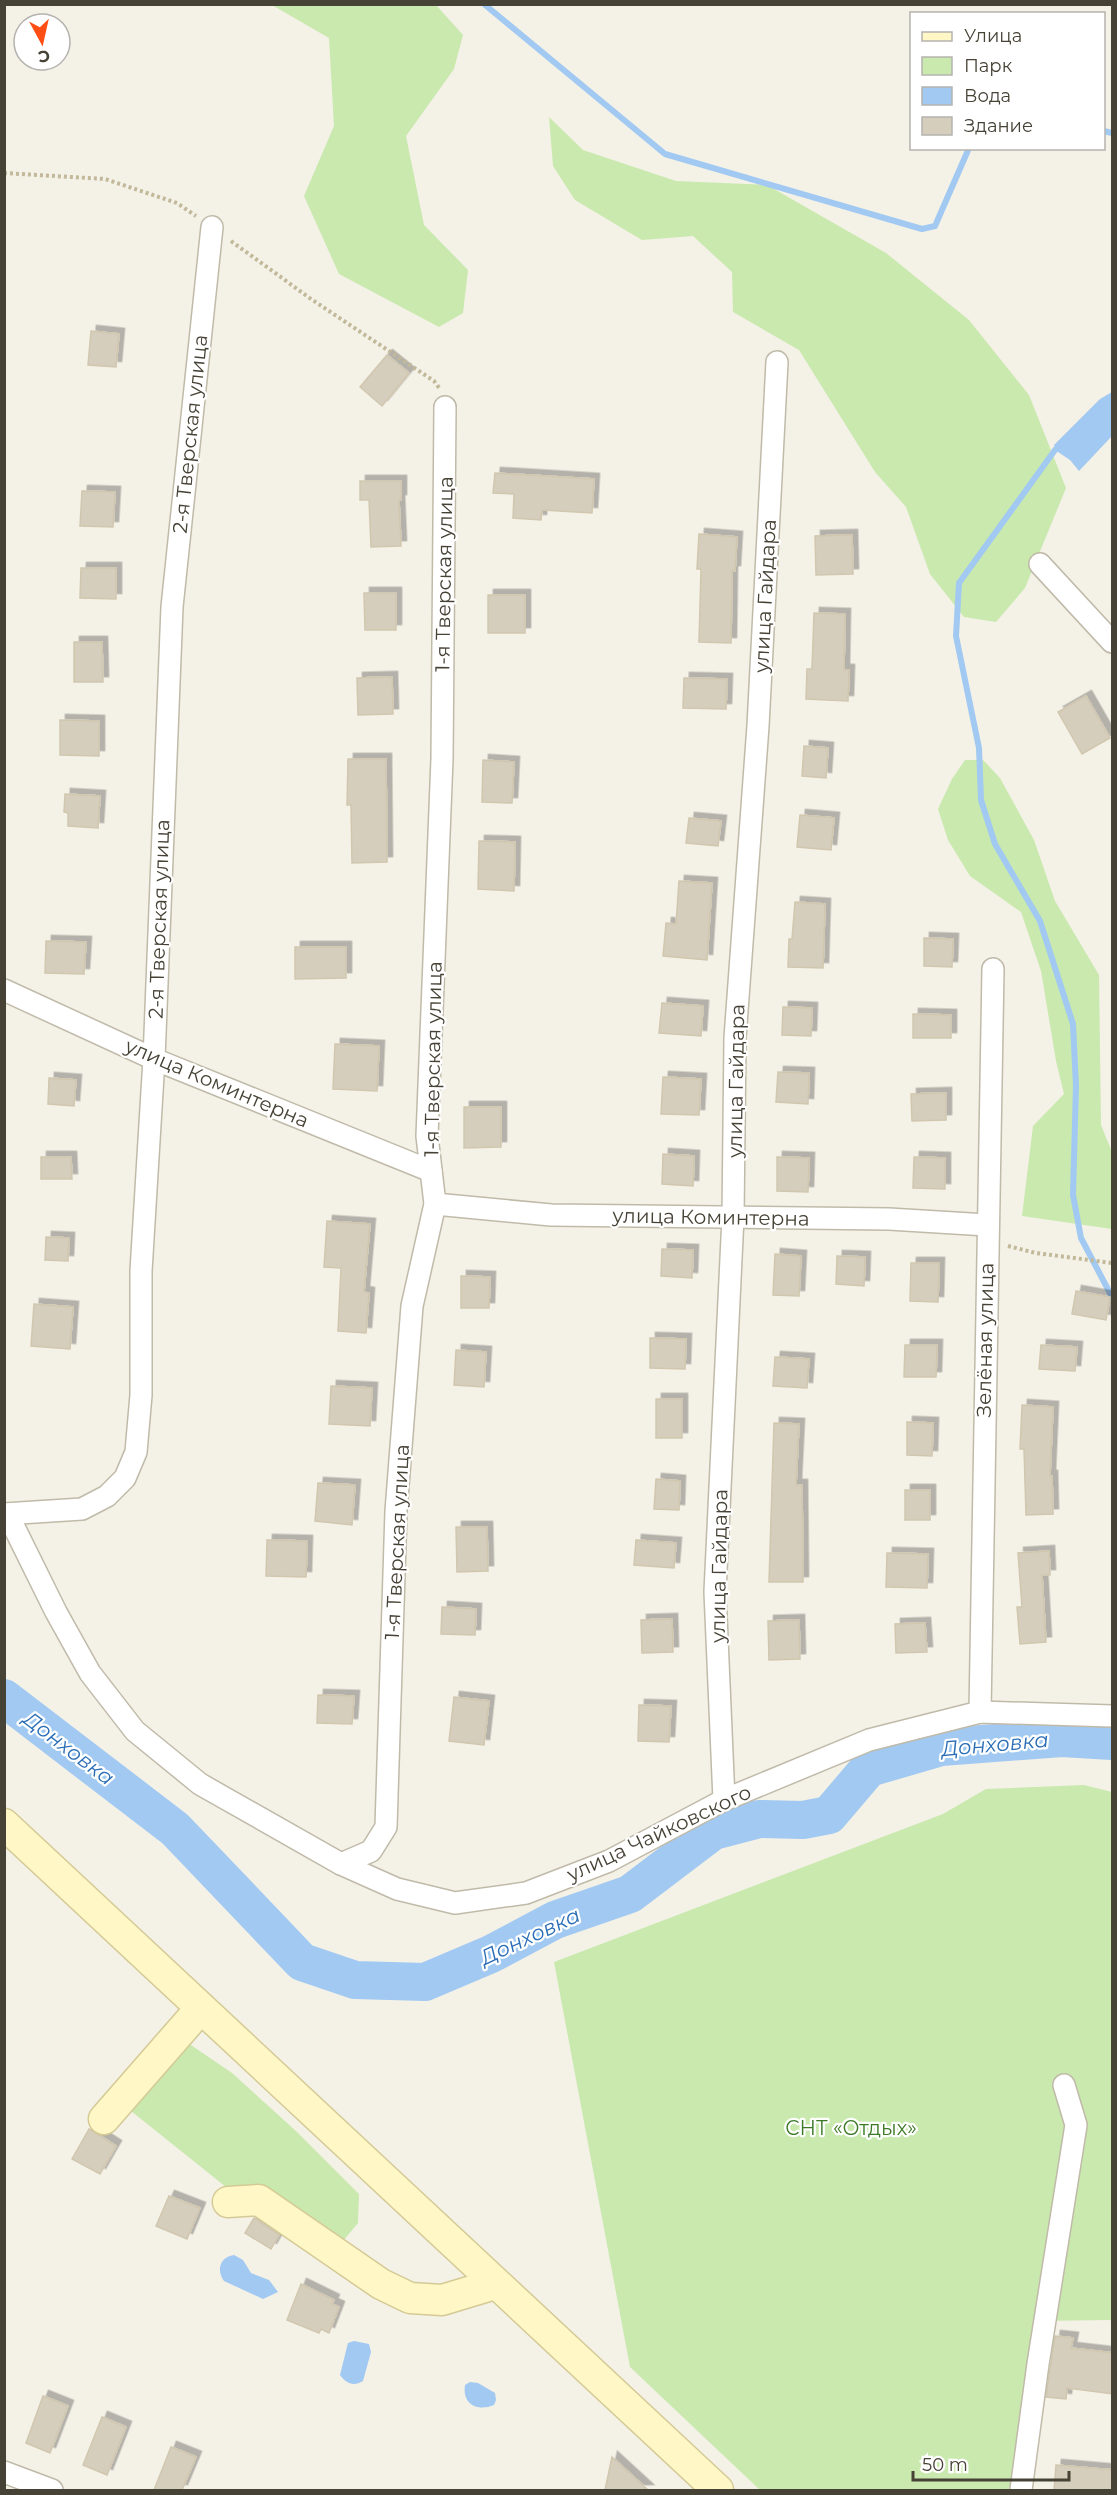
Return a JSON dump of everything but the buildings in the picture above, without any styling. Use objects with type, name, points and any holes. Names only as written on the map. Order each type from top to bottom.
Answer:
[{"type":"street","name":"2-я Тверская улица","points":[[6,1514],[82,1509],[107,1496],[125,1478],[136,1452],[141,1395],[141,1272],[153,1059],[172,607],[212,227]]},
{"type":"street","name":"улица Гайдара","points":[[724,1800],[715,1592],[734,1216],[735,1038],[758,726],[777,362]]},
{"type":"street","name":"1-я Тверская улица","points":[[341,1864],[371,1851],[386,1827],[396,1512],[412,1306],[435,1204],[427,1136],[442,759],[446,407]]},
{"type":"street","points":[[1040,564],[1113,642]]},
{"type":"street","name":"Зелёная улица","points":[[980,1712],[993,969]]},
{"type":"street","name":"улица Коминтерна","points":[[4,990],[153,1059],[431,1172]]},
{"type":"street","name":"улица Коминтерна","points":[[435,1204],[551,1215],[889,1219],[987,1233]]},
{"type":"street","name":"улица Чайковского","points":[[6,1514],[90,1673],[135,1731],[200,1784],[341,1864],[396,1889],[455,1903],[526,1893],[609,1861],[724,1800],[869,1740],[980,1712],[1113,1716]]},
{"type":"street","points":[[4,1824],[718,2490]]},
{"type":"street","points":[[104,2119],[201,2008]]},
{"type":"street","points":[[1022,2490],[1038,2364],[1076,2125],[1064,2085]]},
{"type":"street","points":[[228,2202],[259,2200],[381,2284],[411,2298],[442,2300],[495,2284]]},
{"type":"street","points":[[4,2472],[52,2490]]},
{"type":"path","points":[[4,173],[105,179],[177,203],[311,299],[434,381],[442,391],[446,407]]},
{"type":"path","points":[[987,1233],[1036,1254],[1113,1263]]},
{"type":"green space","points":[[272,5],[436,5],[463,35],[454,69],[406,136],[424,225],[468,270],[463,313],[439,327],[339,274],[304,196],[334,126],[329,38]]},
{"type":"green space","points":[[549,117],[583,150],[676,181],[767,185],[886,253],[969,320],[1029,395],[1066,488],[1025,588],[996,622],[964,617],[930,574],[906,507],[875,472],[799,350],[733,312],[732,272],[693,236],[642,240],[575,200],[553,166]]},
{"type":"green space","points":[[965,760],[983,760],[1000,778],[1034,840],[1055,901],[1099,975],[1101,1125],[1112,1152],[1112,1229],[1022,1216],[1033,1126],[1064,1094],[1041,971],[1021,912],[970,876],[948,840],[938,809],[952,779]]},
{"type":"green space","name":"СНТ «Отдых»","points":[[1084,1785],[1112,1792],[1112,2320],[1035,2321],[1030,2374],[1011,2490],[760,2490],[630,2367],[554,1962],[943,1814],[986,1789]]},
{"type":"green space","points":[[188,2043],[232,2073],[296,2131],[359,2194],[358,2223],[339,2246],[231,2191],[131,2111]]},
{"type":"water","points":[[1112,392],[1112,436],[1079,471],[1070,460],[1055,450],[1054,445],[1100,399]]},
{"type":"water","points":[[234,2255],[243,2260],[251,2273],[269,2280],[278,2292],[263,2299],[224,2281],[220,2273],[221,2265],[225,2258]]},
{"type":"water","points":[[354,2341],[369,2344],[371,2352],[363,2381],[353,2384],[340,2375],[348,2343]]},
{"type":"water","points":[[470,2382],[478,2383],[495,2393],[494,2405],[482,2408],[468,2402],[465,2385]]},
{"type":"waterway","points":[[484,4],[665,154],[922,229],[935,226],[968,150]]},
{"type":"waterway","points":[[1105,131],[1112,133]]},
{"type":"waterway","points":[[1055,450],[959,583],[956,636],[979,748],[981,800],[995,844],[1040,921],[1073,1024],[1076,1086],[1073,1195],[1081,1238],[1112,1297]]},
{"type":"waterway","name":"Донховка","points":[[4,1698],[175,1829],[302,1962],[355,1980],[425,1982],[491,1954],[555,1920],[630,1894],[713,1831],[759,1819],[803,1820],[829,1815],[869,1768],[941,1747],[1062,1738],[1112,1741]]}]
